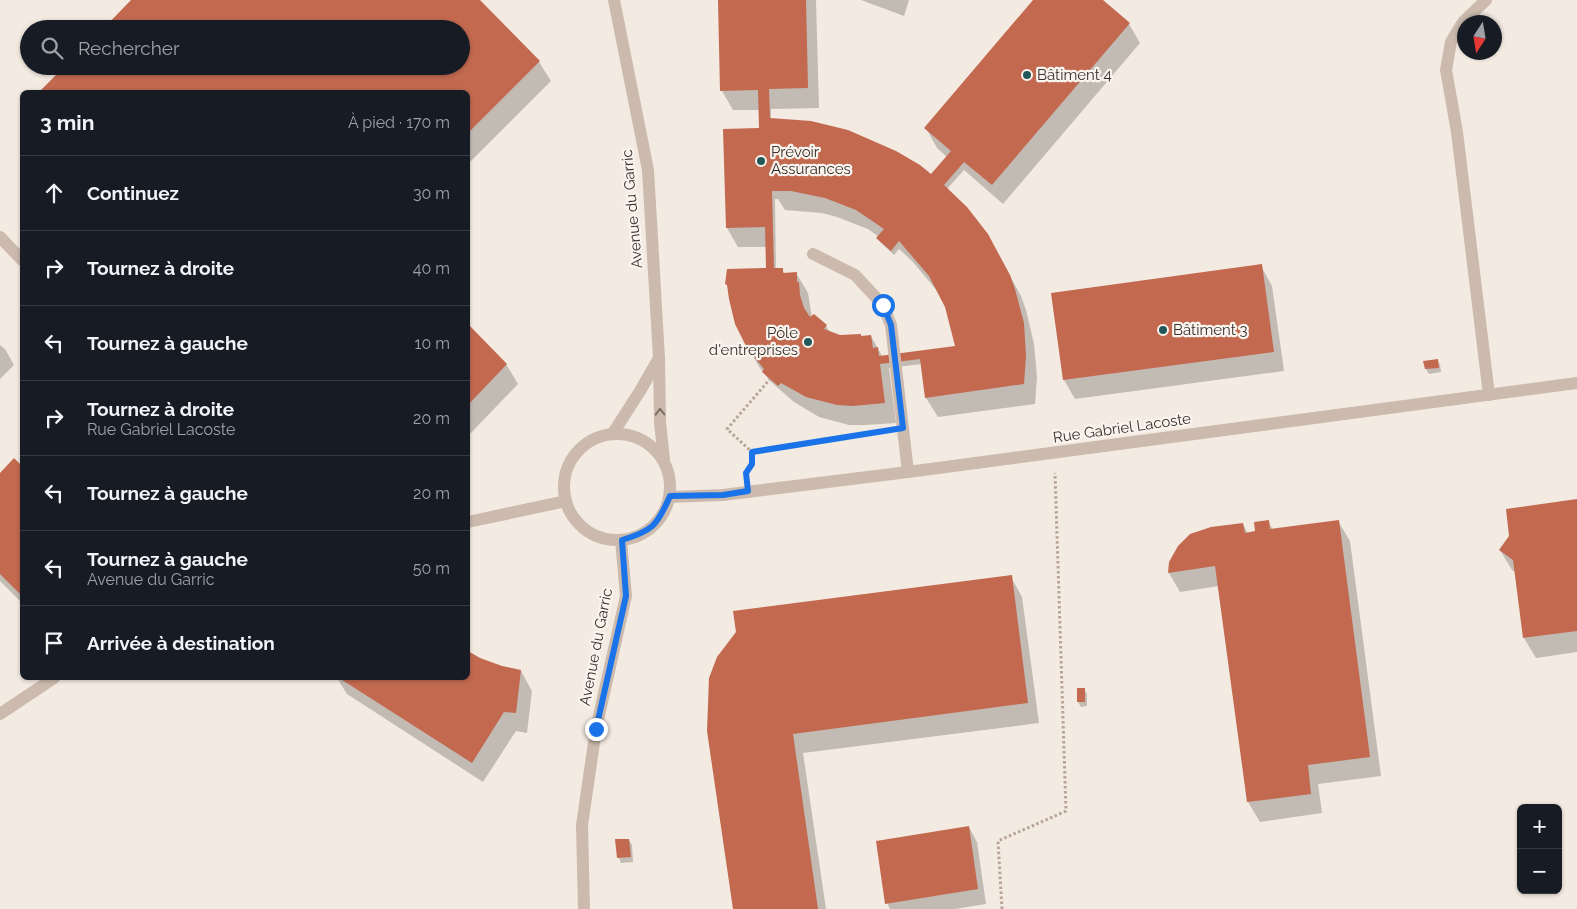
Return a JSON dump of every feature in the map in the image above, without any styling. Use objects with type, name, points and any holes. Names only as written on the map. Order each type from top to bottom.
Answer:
[{"type":"street","name":"Avenue du Garric","points":[[614,0],[648,170],[659,358],[660,422],[664,460]]},
{"type":"street","points":[[1486,0],[1462,22],[1451,42],[1446,70],[1456,132],[1490,395]]},
{"type":"street","points":[[0,237],[20,258]]},
{"type":"street","points":[[813,254],[855,275],[883,305],[891,325],[908,472]]},
{"type":"street","points":[[613,433],[659,358]]},
{"type":"street","name":"Rue Gabriel Lacoste","points":[[670,496],[723,495],[908,472],[1577,383]]},
{"type":"street","points":[[613,433],[636,436],[652,446],[664,460],[670,478],[670,496],[661,518],[644,533],[622,540],[603,538],[587,530],[574,518],[566,501],[564,478],[573,456],[590,440],[613,433]]},
{"type":"street","points":[[470,522],[566,501]]},
{"type":"street","name":"Avenue du Garric","points":[[584,909],[582,825],[596,729],[626,596],[622,540]]},
{"type":"street","points":[[0,714],[51,680]]},
{"type":"path","points":[[748,491],[746,473],[752,464],[752,452],[727,429],[770,378]]},
{"type":"path","points":[[752,452],[903,428]]},
{"type":"path","points":[[1002,909],[998,841],[1066,811],[1055,453]]},
{"type":"building","points":[[131,0],[480,0],[540,61],[470,131],[470,90],[41,90],[56,75],[470,75],[470,20],[112,20]]},
{"type":"building","points":[[718,0],[806,0],[808,88],[769,89],[770,118],[811,121],[848,130],[896,151],[931,174],[951,151],[924,128],[1033,0],[1103,0],[1130,23],[992,185],[964,162],[944,185],[967,207],[988,234],[1010,275],[1024,323],[1026,356],[1024,384],[925,398],[920,359],[880,364],[885,403],[853,406],[837,405],[806,397],[781,383],[778,386],[762,372],[764,369],[747,348],[735,324],[727,285],[725,284],[727,269],[766,268],[765,227],[726,228],[723,129],[759,128],[758,90],[720,91]],"holes":[[[772,191],[791,191],[825,198],[856,210],[884,229],[876,238],[891,251],[899,241],[929,276],[945,307],[955,346],[879,356],[878,347],[873,348],[871,335],[840,335],[824,329],[827,325],[814,314],[810,317],[804,308],[800,295],[797,272],[783,273],[783,268],[774,268]]]},
{"type":"building","name":"Bâtiment 3","points":[[1262,264],[1274,352],[1063,380],[1051,293]]},
{"type":"building","points":[[470,326],[507,364],[470,403]]},
{"type":"building","points":[[1438,359],[1439,368],[1425,369],[1423,361]]},
{"type":"building","points":[[14,458],[20,464],[20,594],[0,574],[0,473]]},
{"type":"building","points":[[1577,499],[1577,631],[1523,638],[1513,560],[1499,550],[1509,536],[1506,509]]},
{"type":"building","points":[[1269,520],[1270,529],[1339,520],[1370,757],[1308,765],[1311,794],[1247,802],[1215,566],[1168,573],[1169,562],[1178,546],[1190,534],[1211,527],[1243,523],[1245,533],[1255,531],[1254,522]]},
{"type":"building","points":[[1012,575],[1028,703],[793,734],[818,909],[733,909],[707,731],[709,678],[717,657],[736,632],[733,611]]},
{"type":"building","points":[[470,652],[502,666],[521,670],[516,713],[504,712],[472,763],[342,680],[470,680]]},
{"type":"building","points":[[1077,688],[1085,688],[1085,702],[1077,702]]},
{"type":"building","points":[[969,826],[978,889],[885,904],[876,841]]},
{"type":"building","points":[[615,839],[629,839],[631,857],[617,858]]},
{"type":"place","name":"Bâtiment 4","points":[[1027,75]]},
{"type":"place","name":"Prévoir Assurances","points":[[761,161]]},
{"type":"place","name":"Bâtiment 3","points":[[1163,330]]},
{"type":"place","name":"Pôle d'entreprises","points":[[808,342]]},
{"type":"route","points":[[596,729],[626,596],[622,540],[644,533],[661,518],[670,496],[723,495],[748,491],[746,473],[752,464],[752,452],[903,428],[891,325],[883,305]]}]
